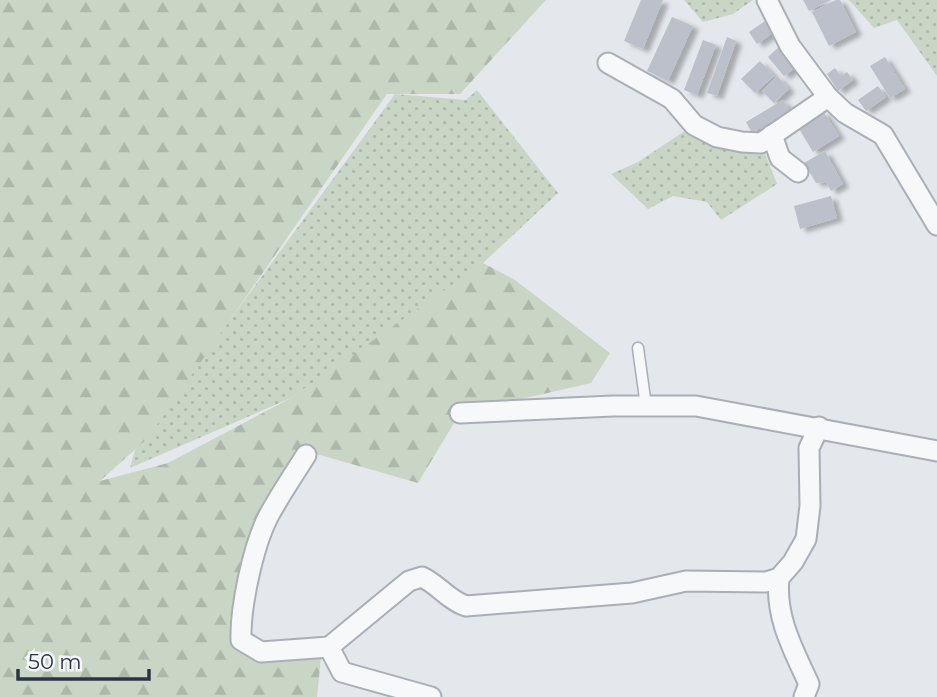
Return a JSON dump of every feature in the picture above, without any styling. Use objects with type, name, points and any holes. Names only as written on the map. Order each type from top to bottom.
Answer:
[{"type":"street","points":[[767,0],[790,46],[828,97],[845,113],[883,135],[937,225]]},
{"type":"street","points":[[608,63],[672,99],[694,125],[717,137],[761,143],[828,97]]},
{"type":"street","points":[[772,135],[780,158],[798,172]]},
{"type":"street","points":[[460,412],[696,406],[937,451]]},
{"type":"street","points":[[306,455],[268,517],[260,538],[240,623],[241,640],[261,652],[329,647],[409,581],[422,577],[433,582],[453,601],[466,606],[632,593],[686,580],[766,582],[779,578],[793,562],[806,539],[810,506],[809,447],[819,427]]},
{"type":"street","points":[[779,578],[777,598],[783,625],[808,684],[804,697]]},
{"type":"street","points":[[329,647],[342,672],[431,697]]},
{"type":"lane","points":[[638,348],[646,406]]},
{"type":"green space","points":[[0,0],[546,0],[460,94],[387,94],[148,438],[100,481],[168,463],[291,398],[483,263],[515,280],[610,353],[591,383],[460,413],[418,483],[306,451],[266,521],[241,640],[265,656],[322,647],[317,697],[0,697]]},
{"type":"green space","points":[[684,0],[753,0],[733,14],[703,22]]},
{"type":"green space","points":[[849,0],[937,0],[937,76],[897,20],[874,28]]},
{"type":"green space","points":[[477,90],[558,193],[467,278],[291,398],[130,468],[135,450],[395,94],[466,100]]},
{"type":"green space","points":[[694,125],[761,143],[777,184],[721,220],[707,202],[673,196],[648,209],[611,174],[638,162]]},
{"type":"building","points":[[641,0],[663,0],[643,49],[624,41]]},
{"type":"building","points":[[803,0],[831,0],[809,11]]},
{"type":"building","points":[[840,0],[856,32],[829,46],[812,12]]},
{"type":"building","points":[[672,17],[693,26],[668,81],[647,71]]},
{"type":"building","points":[[765,21],[773,33],[757,44],[749,32]]},
{"type":"building","points":[[727,37],[736,41],[717,96],[707,93]]},
{"type":"building","points":[[703,40],[716,45],[697,95],[684,90]]},
{"type":"building","points":[[780,46],[797,66],[784,76],[768,57]]},
{"type":"building","points":[[885,57],[905,89],[890,98],[870,66]]},
{"type":"building","points":[[760,61],[774,76],[755,93],[741,79]]},
{"type":"building","points":[[835,68],[841,76],[847,72],[853,80],[838,91],[827,74]]},
{"type":"building","points":[[777,76],[789,89],[774,103],[762,91]]},
{"type":"building","points":[[878,86],[886,97],[866,111],[858,100]]},
{"type":"building","points":[[783,100],[792,115],[763,132],[760,128],[752,133],[746,122]]},
{"type":"building","points":[[823,111],[839,136],[813,152],[798,127]]},
{"type":"building","points":[[825,151],[843,184],[831,191],[826,182],[816,183],[804,163]]},
{"type":"building","points":[[831,196],[837,218],[800,229],[794,206]]}]
